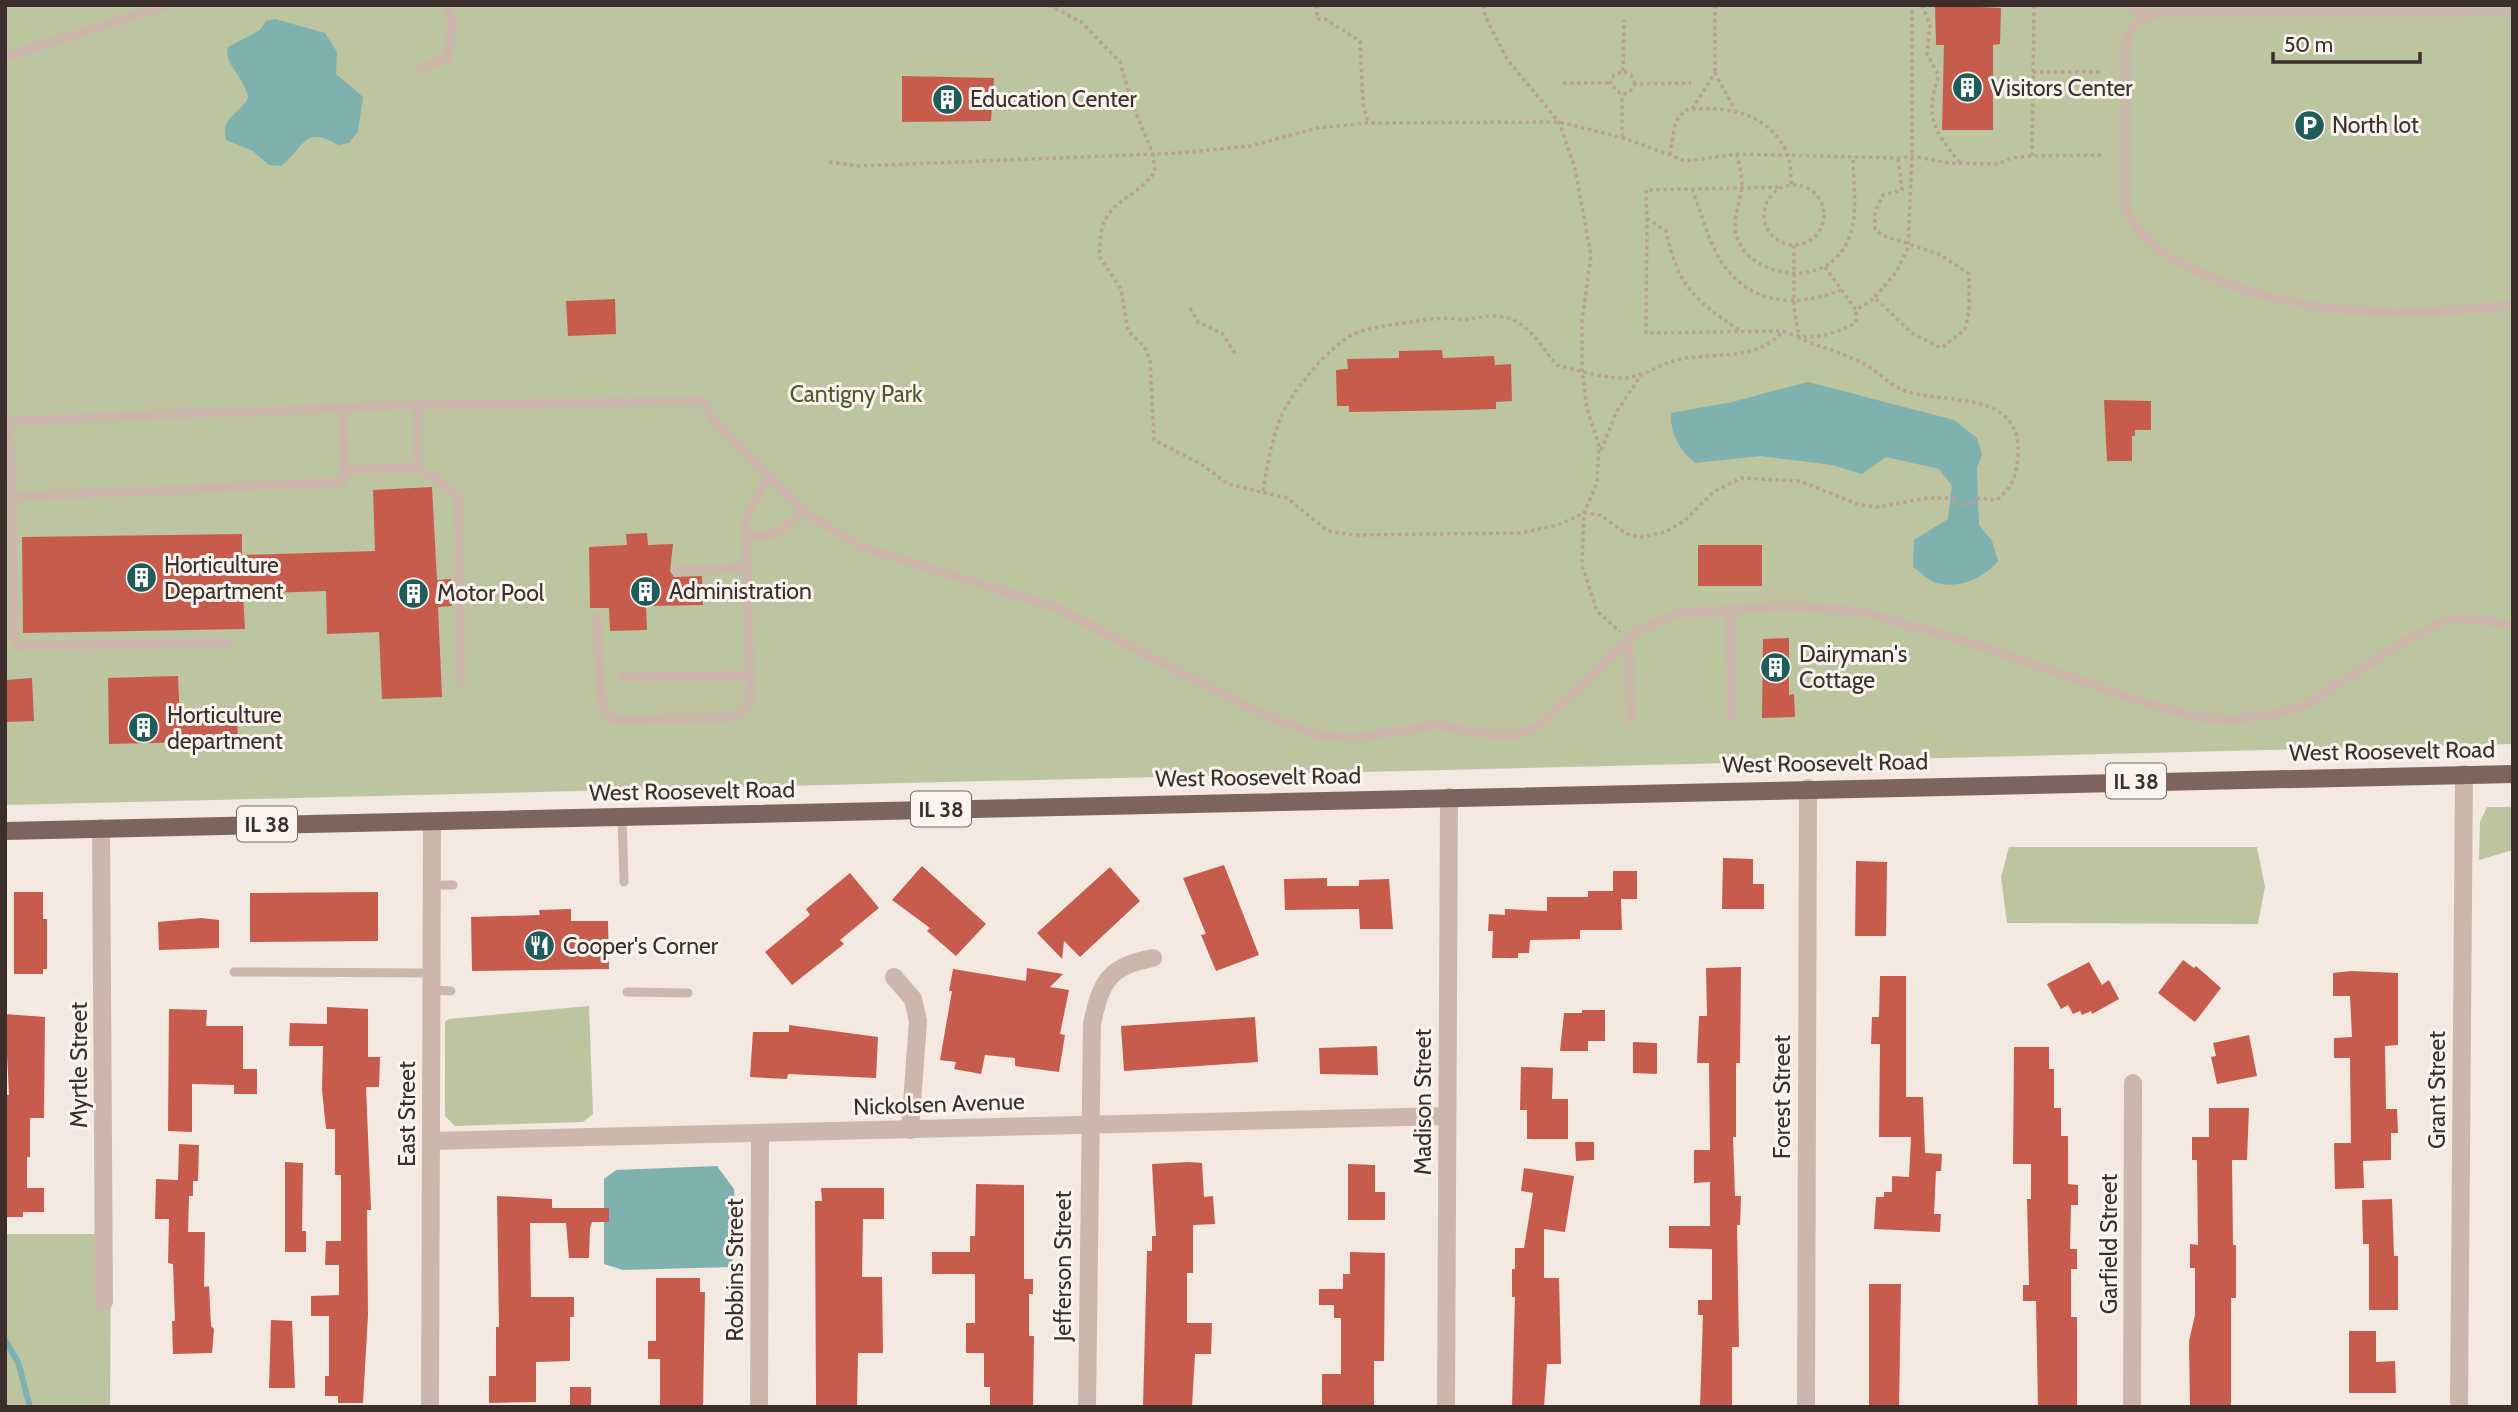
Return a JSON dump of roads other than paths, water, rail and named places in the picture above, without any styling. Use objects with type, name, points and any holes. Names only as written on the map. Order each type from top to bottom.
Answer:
[{"type":"main road","name":"West Roosevelt Road","points":[[5,831],[2513,774]]},
{"type":"street","points":[[2130,5],[2146,15]]},
{"type":"street","name":"Grant Street","points":[[2459,1407],[2464,774]]},
{"type":"street","name":"Forest Street","points":[[1805,1407],[1808,788]]},
{"type":"street","name":"Madison Street","points":[[1446,1407],[1449,797]]},
{"type":"street","name":"East Street","points":[[430,1407],[432,822]]},
{"type":"street","name":"Myrtle Street","points":[[101,828],[104,1302]]},
{"type":"street","name":"Jefferson Street","points":[[1087,1407],[1091,1024],[1099,989],[1126,963],[1153,958]]},
{"type":"street","points":[[894,977],[913,999],[918,1021],[910,1130]]},
{"type":"street","name":"Garfield Street","points":[[2132,1407],[2133,1083]]},
{"type":"street","name":"Nickolsen Avenue","points":[[431,1141],[1447,1116]]},
{"type":"street","name":"Robbins Street","points":[[759,1407],[760,1133]]},
{"type":"lane","points":[[5,57],[167,5]]},
{"type":"lane","points":[[422,68],[448,58],[452,21],[445,5]]},
{"type":"lane","points":[[2513,12],[2167,11],[2146,15],[2133,24],[2126,39],[2126,211],[2136,230],[2152,247],[2198,272],[2255,295],[2319,309],[2428,311],[2513,304]]},
{"type":"lane","points":[[227,642],[18,646],[14,637],[13,497],[7,421],[417,405],[704,401],[710,416],[804,511],[861,547],[1055,607],[1264,715],[1318,735],[1356,738],[1437,724],[1494,735],[1516,735],[1536,727],[1640,629],[1680,613],[1789,607],[1859,611],[1969,642],[2139,701],[2199,718],[2235,720],[2275,715],[2306,704],[2444,621],[2460,618],[2513,625]]},
{"type":"lane","points":[[417,405],[418,467]]},
{"type":"lane","points":[[13,497],[344,482],[343,408]]},
{"type":"lane","points":[[344,470],[418,467],[458,496],[461,682]]},
{"type":"lane","points":[[597,617],[601,700],[613,720],[731,718],[748,708],[750,675],[745,521],[748,509],[765,487],[767,474]]},
{"type":"lane","points":[[747,535],[769,537],[804,511]]},
{"type":"lane","points":[[677,570],[748,568]]},
{"type":"lane","points":[[1730,610],[1731,718]]},
{"type":"lane","points":[[1629,640],[1631,720]]},
{"type":"lane","points":[[623,677],[750,675]]},
{"type":"lane","points":[[622,817],[624,882]]},
{"type":"lane","points":[[432,885],[453,885]]},
{"type":"lane","points":[[234,972],[432,982],[452,991]]},
{"type":"lane","points":[[627,992],[688,993]]},
{"type":"water","points":[[275,19],[325,33],[337,52],[336,74],[363,97],[358,131],[349,143],[338,145],[326,139],[311,138],[281,166],[269,165],[253,151],[226,140],[225,133],[228,122],[248,98],[243,83],[231,65],[228,47],[260,30],[266,21]]},
{"type":"water","points":[[1808,382],[1954,420],[1977,438],[1982,454],[1977,468],[1979,525],[1992,541],[1998,561],[1979,577],[1954,584],[1934,582],[1913,567],[1914,540],[1948,519],[1952,486],[1939,469],[1886,457],[1862,474],[1832,465],[1761,456],[1695,463],[1680,447],[1674,434],[1671,413],[1732,402]]},
{"type":"water","points":[[717,1166],[734,1189],[738,1237],[731,1267],[623,1270],[604,1264],[604,1179],[616,1170]]},
{"type":"waterway","points":[[5,1340],[18,1362],[30,1407]]},
{"type":"place","name":"Visitors Center","points":[[1968,88]]},
{"type":"place","name":"Education Center","points":[[947,99]]},
{"type":"place","name":"North lot","points":[[2309,125]]},
{"type":"place","name":"Horticulture Department","points":[[141,578]]},
{"type":"place","name":"Administration","points":[[646,591]]},
{"type":"place","name":"Motor Pool","points":[[414,593]]},
{"type":"place","name":"Dairyman's Cottage","points":[[1776,667]]},
{"type":"place","name":"Horticulture department","points":[[144,728]]},
{"type":"place","name":"Cooper's Corner","points":[[540,946]]},
{"type":"park label","name":"Cantigny Park","points":[[856,394]]}]
